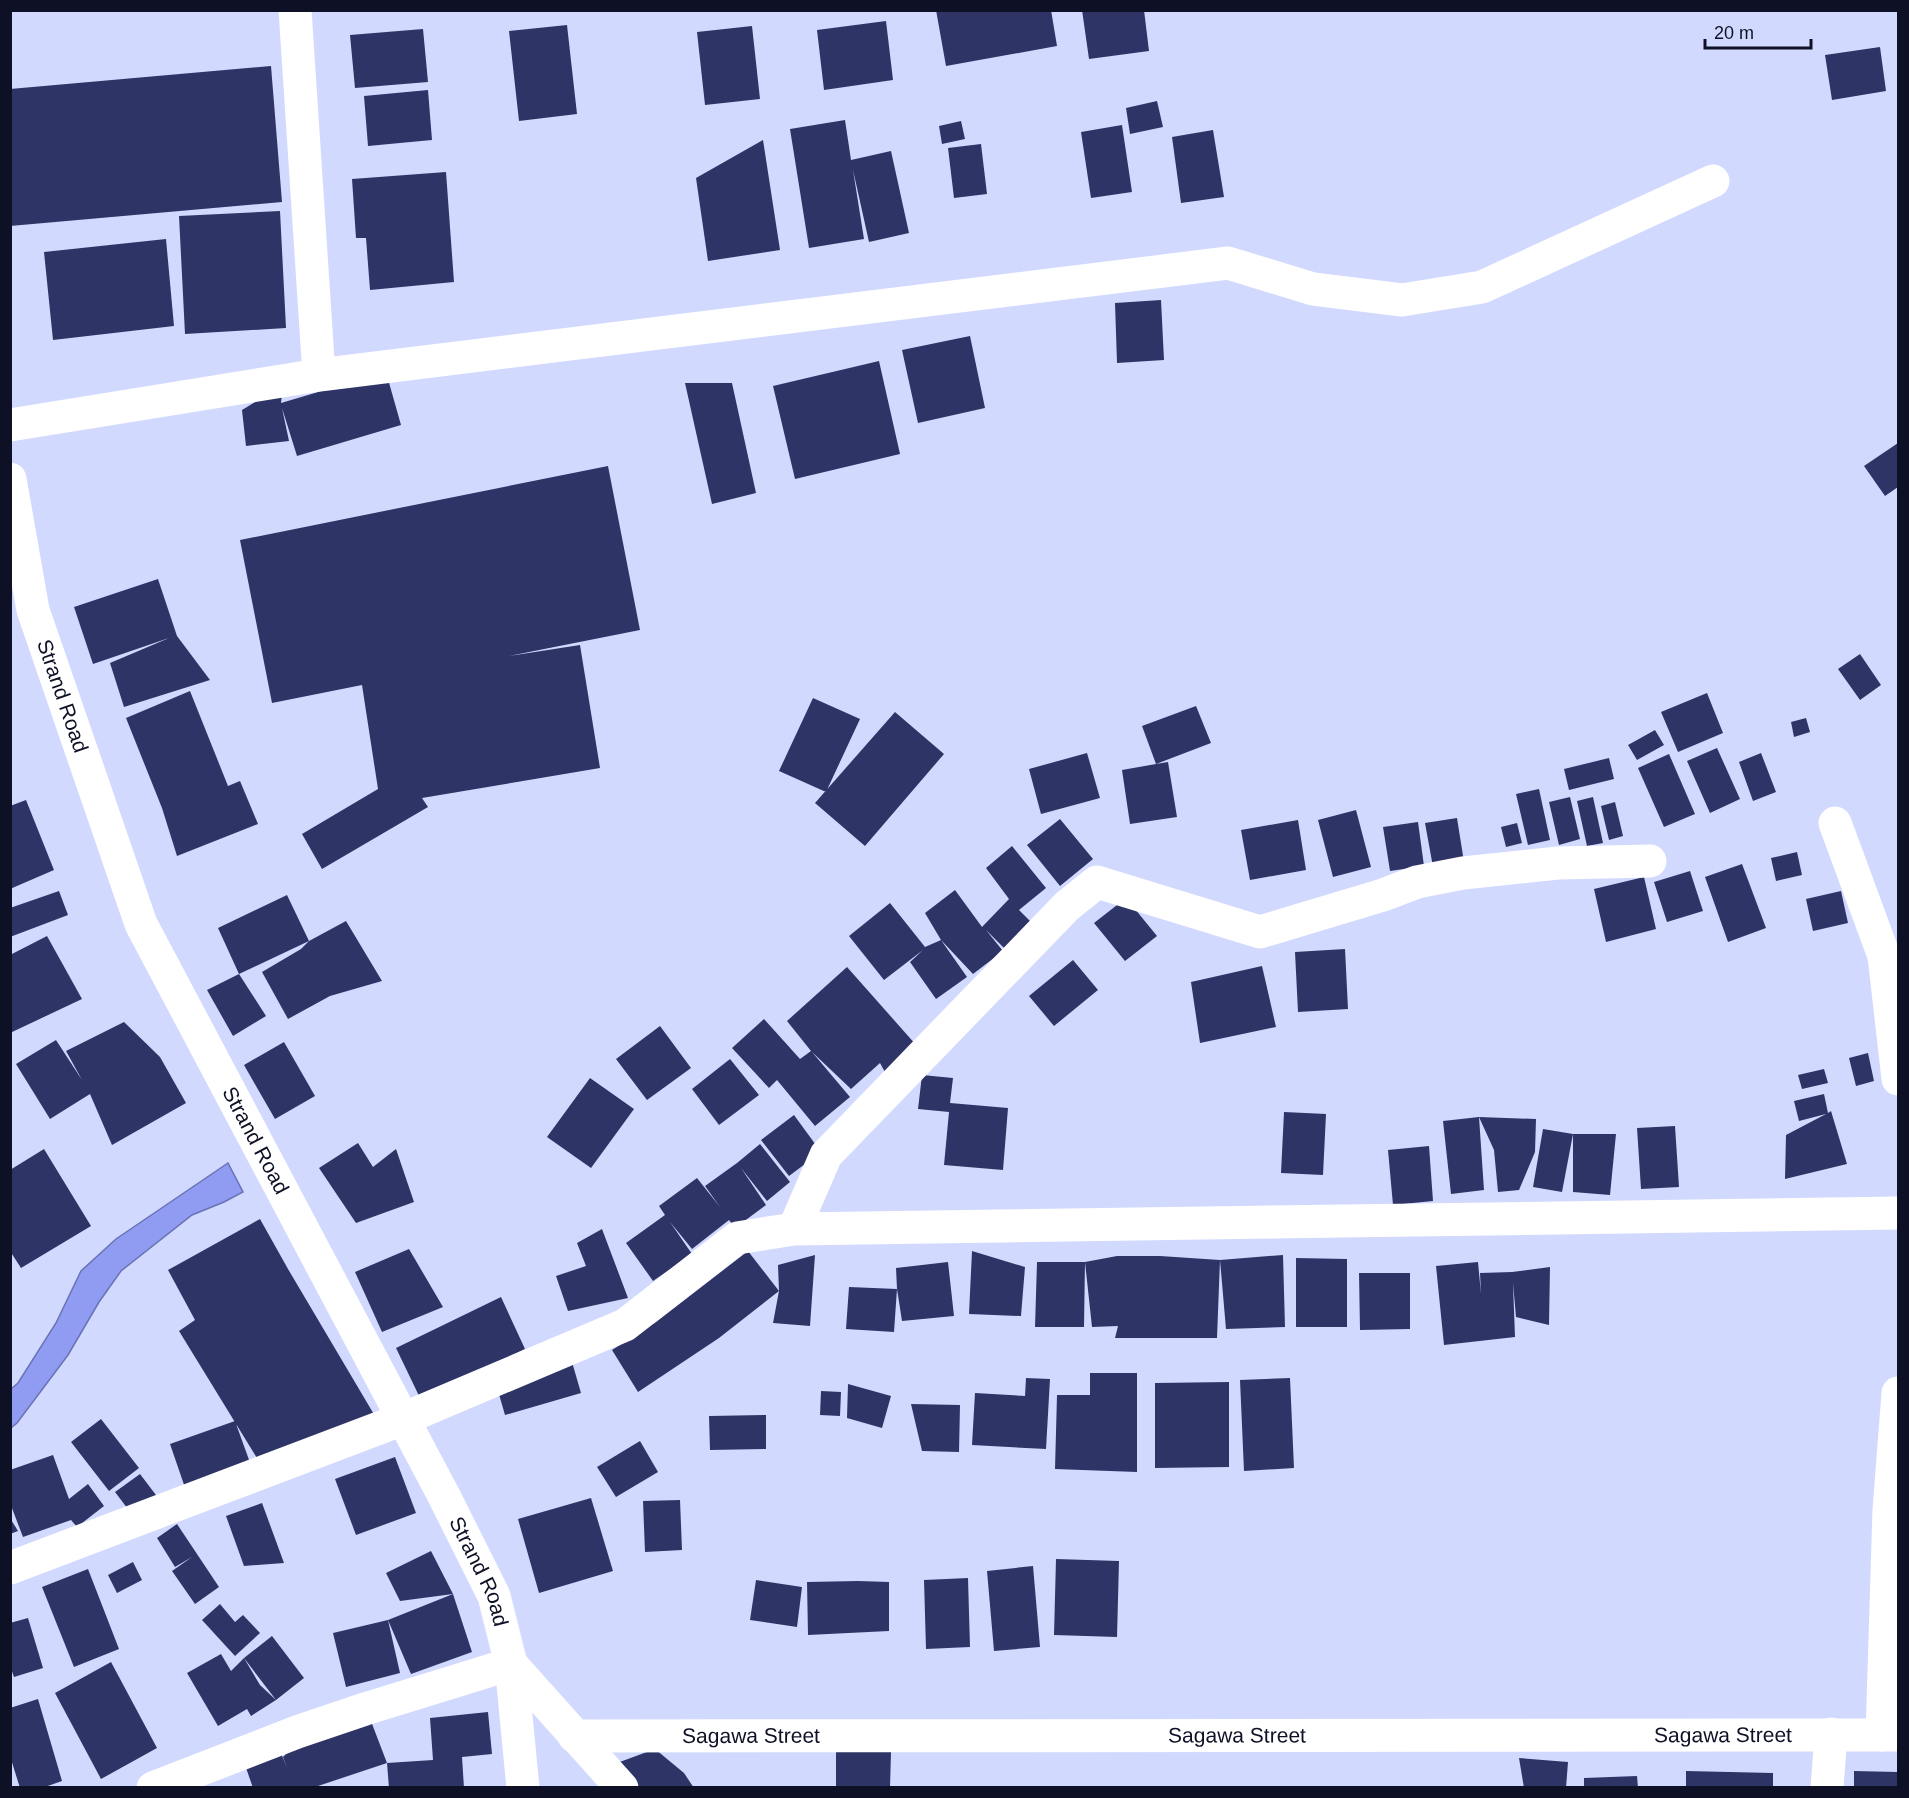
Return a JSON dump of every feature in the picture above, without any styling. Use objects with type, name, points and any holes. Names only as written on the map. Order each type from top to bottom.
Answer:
[{"type":"street","points":[[295,10],[319,375]]},
{"type":"street","points":[[10,425],[319,375],[1228,263],[1313,289],[1402,300],[1482,287],[1713,181]]},
{"type":"street","name":"Strand Road","points":[[10,479],[33,610],[141,924],[494,1596],[511,1664],[523,1788]]},
{"type":"street","points":[[1835,823],[1884,956],[1899,1079]]},
{"type":"street","points":[[794,1229],[826,1155],[1067,906],[1097,882],[1260,932],[1383,895],[1417,882],[1463,873],[1558,863],[1650,861]]},
{"type":"street","points":[[10,1568],[403,1419],[625,1325],[737,1238],[794,1229],[1899,1213]]},
{"type":"street","points":[[1890,1735],[1889,1510],[1899,1393]]},
{"type":"street","points":[[153,1788],[297,1732],[511,1664],[622,1788]]},
{"type":"street","points":[[1827,1788],[1831,1734]]},
{"type":"street","name":"Sagawa Street","points":[[574,1736],[1890,1735]]},
{"type":"water","points":[[228,1163],[243,1192],[192,1215],[121,1271],[99,1302],[68,1355],[11,1428],[11,1389],[18,1383],[56,1323],[81,1271],[116,1239]]},
{"type":"building","points":[[936,10],[1051,10],[1057,46],[946,66]]},
{"type":"building","points":[[1082,10],[1144,10],[1149,51],[1089,59]]},
{"type":"building","points":[[886,21],[893,80],[824,90],[817,30]]},
{"type":"building","points":[[567,25],[577,114],[519,121],[509,31]]},
{"type":"building","points":[[752,26],[760,99],[705,105],[697,32]]},
{"type":"building","points":[[423,29],[428,82],[355,88],[350,35]]},
{"type":"building","points":[[1880,47],[1886,91],[1832,100],[1825,55]]},
{"type":"building","points":[[271,66],[282,202],[10,226],[10,89]]},
{"type":"building","points":[[428,90],[432,140],[368,146],[364,96]]},
{"type":"building","points":[[1157,101],[1163,127],[1130,134],[1126,108]]},
{"type":"building","points":[[845,120],[851,160],[891,151],[909,233],[869,242],[853,170],[864,239],[809,248],[790,129]]},
{"type":"building","points":[[961,121],[965,139],[942,144],[939,126]]},
{"type":"building","points":[[1122,125],[1132,192],[1091,198],[1081,132]]},
{"type":"building","points":[[1213,130],[1224,197],[1181,203],[1172,137]]},
{"type":"building","points":[[763,140],[780,250],[708,261],[696,178]]},
{"type":"building","points":[[981,144],[987,194],[954,198],[948,148]]},
{"type":"building","points":[[446,172],[454,282],[370,290],[366,238],[356,238],[352,179]]},
{"type":"building","points":[[280,211],[286,328],[185,334],[179,216]]},
{"type":"building","points":[[166,239],[174,326],[53,340],[44,252]]},
{"type":"building","points":[[1161,300],[1164,360],[1117,363],[1115,303]]},
{"type":"building","points":[[970,336],[985,408],[918,423],[902,350]]},
{"type":"building","points":[[879,361],[900,454],[795,479],[773,386]]},
{"type":"building","points":[[386,372],[401,425],[297,456],[282,408],[289,441],[246,446],[242,410],[283,385],[281,403]]},
{"type":"building","points":[[685,383],[732,383],[756,493],[712,504]]},
{"type":"building","points":[[1898,443],[1898,487],[1885,496],[1864,466]]},
{"type":"building","points":[[608,466],[640,630],[509,656],[580,645],[600,768],[422,798],[428,807],[322,869],[302,834],[378,789],[362,685],[272,703],[240,540]]},
{"type":"building","points":[[158,579],[177,636],[210,680],[124,707],[110,663],[169,638],[93,664],[74,607]]},
{"type":"building","points":[[1860,654],[1881,685],[1860,700],[1838,669]]},
{"type":"building","points":[[190,691],[228,786],[240,781],[258,824],[177,856],[162,808],[126,718]]},
{"type":"building","points":[[1707,693],[1723,733],[1678,752],[1661,712]]},
{"type":"building","points":[[813,698],[860,719],[826,792],[779,771]]},
{"type":"building","points":[[1196,706],[1211,743],[1156,764],[1142,726]]},
{"type":"building","points":[[895,712],[944,754],[865,846],[815,803]]},
{"type":"building","points":[[1806,718],[1810,732],[1794,737],[1791,722]]},
{"type":"building","points":[[1655,730],[1664,745],[1637,760],[1628,745]]},
{"type":"building","points":[[1717,748],[1740,799],[1710,813],[1687,761]]},
{"type":"building","points":[[1087,753],[1100,798],[1041,814],[1029,769]]},
{"type":"building","points":[[1761,753],[1776,792],[1753,801],[1739,762]]},
{"type":"building","points":[[1669,754],[1695,814],[1664,827],[1638,768]]},
{"type":"building","points":[[1609,758],[1614,779],[1569,790],[1564,769]]},
{"type":"building","points":[[1168,762],[1177,817],[1130,824],[1122,770]]},
{"type":"building","points":[[1539,789],[1550,840],[1528,845],[1516,794]]},
{"type":"building","points":[[1570,797],[1580,839],[1559,845],[1549,802]]},
{"type":"building","points":[[1593,797],[1603,843],[1587,846],[1577,801]]},
{"type":"building","points":[[26,800],[54,870],[10,889],[10,806]]},
{"type":"building","points":[[1615,802],[1623,836],[1609,840],[1601,806]]},
{"type":"building","points":[[1356,810],[1371,867],[1333,877],[1318,820]]},
{"type":"building","points":[[1457,818],[1464,862],[1433,867],[1425,823]]},
{"type":"building","points":[[1060,819],[1093,859],[1060,886],[1027,845]]},
{"type":"building","points":[[1298,820],[1306,870],[1250,880],[1241,830]]},
{"type":"building","points":[[1418,822],[1424,866],[1390,871],[1383,827]]},
{"type":"building","points":[[1517,823],[1522,843],[1506,847],[1501,827]]},
{"type":"building","points":[[1012,846],[1046,888],[1019,910],[1043,934],[1017,961],[986,930],[1003,951],[973,974],[941,940],[925,913],[955,890],[982,927],[1009,899],[986,868]]},
{"type":"building","points":[[1797,852],[1802,875],[1776,881],[1771,858]]},
{"type":"building","points":[[1742,864],[1766,928],[1728,942],[1705,877]]},
{"type":"building","points":[[1690,871],[1703,911],[1667,922],[1654,882]]},
{"type":"building","points":[[1644,877],[1656,929],[1606,942],[1594,889]]},
{"type":"building","points":[[59,891],[68,915],[10,937],[10,908]]},
{"type":"building","points":[[1841,891],[1848,923],[1813,931],[1806,899]]},
{"type":"building","points":[[287,895],[309,941],[239,974],[218,928]]},
{"type":"building","points":[[1126,898],[1157,936],[1125,961],[1094,923]]},
{"type":"building","points":[[890,903],[925,947],[941,940],[967,977],[936,999],[910,962],[923,950],[884,980],[849,936]]},
{"type":"building","points":[[346,921],[382,981],[330,996],[288,1019],[262,972],[301,949],[309,941]]},
{"type":"building","points":[[47,936],[82,999],[10,1033],[10,955]]},
{"type":"building","points":[[1345,949],[1348,1009],[1298,1012],[1295,952]]},
{"type":"building","points":[[1073,960],[1098,990],[1054,1026],[1029,996]]},
{"type":"building","points":[[1262,966],[1276,1027],[1200,1043],[1191,982]]},
{"type":"building","points":[[847,967],[917,1046],[886,1074],[880,1063],[851,1089],[812,1052],[850,1097],[815,1126],[777,1080],[769,1088],[732,1048],[764,1019],[800,1059],[811,1051],[787,1021]]},
{"type":"building","points":[[239,974],[266,1016],[233,1036],[207,990]]},
{"type":"building","points":[[124,1022],[160,1057],[186,1103],[112,1145],[90,1094],[50,1119],[16,1064],[56,1040],[82,1080],[66,1051]]},
{"type":"building","points":[[660,1026],[691,1068],[647,1100],[616,1059]]},
{"type":"building","points":[[284,1042],[315,1096],[275,1119],[244,1065]]},
{"type":"building","points":[[1868,1053],[1874,1081],[1856,1086],[1849,1058]]},
{"type":"building","points":[[730,1059],[759,1095],[719,1125],[692,1089]]},
{"type":"building","points":[[1824,1069],[1828,1083],[1802,1089],[1798,1075]]},
{"type":"building","points":[[922,1075],[953,1078],[950,1103],[1008,1108],[1003,1170],[944,1165],[949,1112],[918,1109]]},
{"type":"building","points":[[590,1078],[634,1109],[591,1168],[547,1137]]},
{"type":"building","points":[[1824,1094],[1828,1113],[1831,1111],[1847,1164],[1785,1179],[1786,1135],[1826,1114],[1799,1121],[1794,1101]]},
{"type":"building","points":[[1284,1112],[1326,1114],[1323,1175],[1281,1173]]},
{"type":"building","points":[[794,1115],[821,1152],[789,1176],[761,1140]]},
{"type":"building","points":[[1479,1117],[1536,1119],[1535,1152],[1519,1190],[1498,1192],[1494,1150]]},
{"type":"building","points":[[1479,1117],[1484,1190],[1451,1194],[1443,1121]]},
{"type":"building","points":[[1675,1126],[1679,1187],[1641,1189],[1637,1128]]},
{"type":"building","points":[[1543,1129],[1573,1134],[1562,1192],[1533,1187]]},
{"type":"building","points":[[1573,1134],[1616,1134],[1610,1195],[1573,1192]]},
{"type":"building","points":[[358,1143],[373,1167],[396,1149],[414,1202],[356,1223],[319,1168]]},
{"type":"building","points":[[760,1144],[790,1182],[767,1201],[741,1168],[766,1205],[735,1228],[729,1220],[692,1249],[670,1222],[692,1254],[653,1281],[626,1243],[665,1215],[659,1206],[697,1178],[720,1207],[705,1186]]},
{"type":"building","points":[[1429,1146],[1433,1201],[1393,1205],[1388,1150]]},
{"type":"building","points":[[44,1149],[91,1226],[21,1268],[10,1251],[10,1170]]},
{"type":"building","points":[[260,1219],[385,1433],[263,1468],[179,1331],[195,1320],[168,1270]]},
{"type":"building","points":[[602,1229],[628,1298],[568,1311],[556,1276],[586,1266],[577,1243]]},
{"type":"building","points":[[409,1249],[443,1307],[382,1332],[355,1272]]},
{"type":"building","points":[[748,1251],[779,1291],[719,1338],[638,1392],[612,1350],[656,1322]]},
{"type":"building","points":[[972,1251],[1025,1267],[1021,1316],[969,1314]]},
{"type":"building","points":[[815,1255],[810,1326],[773,1323],[779,1291],[778,1265]]},
{"type":"building","points":[[1283,1255],[1285,1327],[1226,1329],[1220,1260]]},
{"type":"building","points":[[1117,1256],[1220,1260],[1217,1338],[1115,1338],[1118,1326],[1092,1327],[1085,1262]]},
{"type":"building","points":[[1296,1258],[1347,1259],[1347,1327],[1296,1327]]},
{"type":"building","points":[[948,1262],[954,1316],[902,1321],[896,1268]]},
{"type":"building","points":[[1037,1262],[1085,1262],[1084,1327],[1035,1327]]},
{"type":"building","points":[[1478,1262],[1481,1294],[1480,1273],[1550,1267],[1549,1325],[1516,1317],[1513,1283],[1515,1337],[1444,1345],[1436,1266]]},
{"type":"building","points":[[1359,1273],[1410,1273],[1410,1329],[1360,1330]]},
{"type":"building","points":[[849,1287],[897,1289],[894,1332],[846,1329]]},
{"type":"building","points":[[501,1297],[525,1349],[421,1400],[396,1348]]},
{"type":"building","points":[[572,1362],[581,1393],[505,1415],[496,1384]]},
{"type":"building","points":[[1090,1373],[1137,1373],[1137,1472],[1055,1469],[1057,1395],[1090,1395]]},
{"type":"building","points":[[1026,1378],[1050,1379],[1046,1449],[972,1445],[975,1393],[1025,1396]]},
{"type":"building","points":[[1290,1378],[1294,1468],[1244,1471],[1240,1380]]},
{"type":"building","points":[[1229,1382],[1229,1467],[1155,1468],[1155,1383]]},
{"type":"building","points":[[848,1384],[891,1396],[882,1428],[847,1418]]},
{"type":"building","points":[[821,1391],[841,1392],[840,1416],[820,1415]]},
{"type":"building","points":[[911,1404],[960,1405],[959,1452],[922,1451]]},
{"type":"building","points":[[766,1415],[766,1449],[710,1450],[709,1416]]},
{"type":"building","points":[[101,1419],[139,1468],[109,1491],[71,1442]]},
{"type":"building","points":[[235,1421],[257,1482],[191,1505],[170,1444]]},
{"type":"building","points":[[640,1441],[658,1472],[616,1497],[597,1467]]},
{"type":"building","points":[[53,1455],[69,1499],[88,1484],[104,1506],[77,1527],[71,1520],[23,1537],[10,1503],[10,1470]]},
{"type":"building","points":[[395,1457],[416,1513],[356,1535],[335,1479]]},
{"type":"building","points":[[140,1474],[159,1499],[134,1517],[115,1492]]},
{"type":"building","points":[[591,1498],[613,1571],[539,1593],[518,1519]]},
{"type":"building","points":[[680,1500],[682,1550],[645,1552],[643,1501]]},
{"type":"building","points":[[262,1503],[284,1563],[244,1566],[226,1516]]},
{"type":"building","points":[[10,1518],[18,1531],[10,1534]]},
{"type":"building","points":[[177,1524],[219,1587],[195,1604],[172,1571],[192,1557],[175,1567],[157,1538]]},
{"type":"building","points":[[431,1551],[453,1594],[400,1601],[386,1573]]},
{"type":"building","points":[[1056,1559],[1119,1561],[1117,1637],[1054,1635]]},
{"type":"building","points":[[133,1562],[142,1580],[117,1593],[108,1575]]},
{"type":"building","points":[[1033,1566],[1040,1647],[994,1651],[987,1571]]},
{"type":"building","points":[[88,1569],[119,1649],[74,1667],[42,1587]]},
{"type":"building","points":[[968,1578],[970,1647],[926,1649],[924,1580]]},
{"type":"building","points":[[756,1580],[802,1587],[797,1627],[750,1620]]},
{"type":"building","points":[[807,1582],[889,1582],[889,1631],[808,1635]]},
{"type":"building","points":[[453,1594],[472,1652],[411,1674],[388,1620]]},
{"type":"building","points":[[220,1604],[235,1622],[243,1615],[260,1633],[235,1656],[202,1620]]},
{"type":"building","points":[[28,1618],[43,1668],[14,1677],[10,1666],[10,1623]]},
{"type":"building","points":[[388,1620],[400,1673],[346,1687],[333,1633]]},
{"type":"building","points":[[272,1636],[304,1678],[276,1700],[244,1658]]},
{"type":"building","points":[[221,1654],[231,1671],[244,1658],[260,1685],[276,1700],[251,1716],[247,1709],[218,1726],[187,1673]]},
{"type":"building","points":[[111,1662],[157,1748],[101,1779],[55,1693]]},
{"type":"building","points":[[38,1699],[62,1781],[42,1788],[20,1788],[10,1756],[10,1708]]},
{"type":"building","points":[[488,1712],[492,1754],[462,1757],[464,1788],[389,1788],[387,1763],[433,1760],[430,1718]]},
{"type":"building","points":[[369,1716],[387,1763],[312,1788],[253,1788],[244,1762],[279,1748],[287,1768],[283,1757],[301,1739]]},
{"type":"building","points":[[655,1749],[684,1773],[694,1788],[636,1788],[617,1763]]},
{"type":"building","points":[[836,1752],[891,1752],[890,1788],[836,1788]]},
{"type":"building","points":[[1519,1758],[1568,1762],[1566,1788],[1524,1788]]},
{"type":"building","points":[[1686,1771],[1773,1773],[1773,1788],[1686,1788]]},
{"type":"building","points":[[1854,1771],[1898,1772],[1898,1788],[1854,1788]]},
{"type":"building","points":[[1637,1776],[1638,1788],[1584,1788],[1584,1778]]}]
